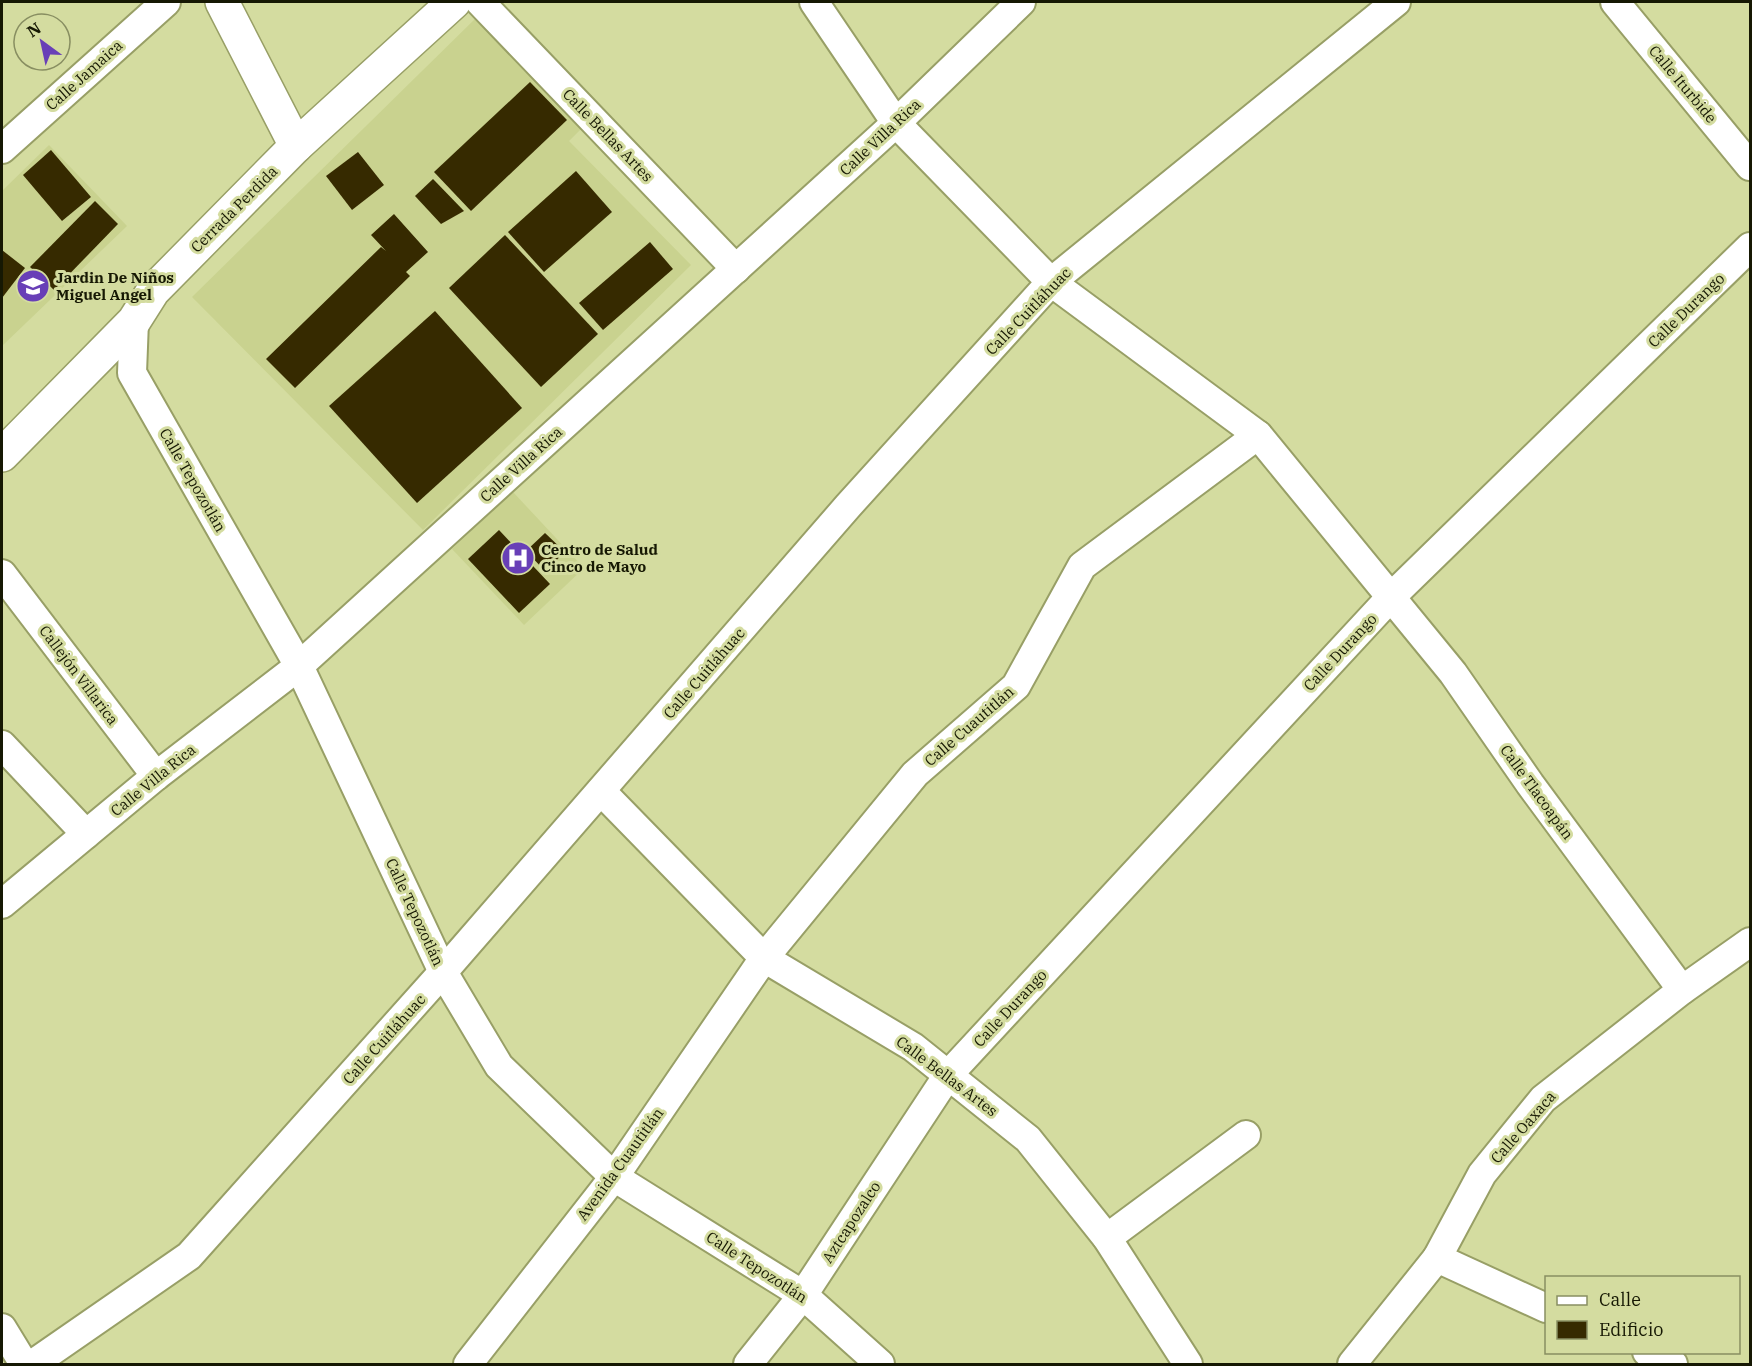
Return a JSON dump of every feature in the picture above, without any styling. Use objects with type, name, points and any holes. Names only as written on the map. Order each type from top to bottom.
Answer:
[{"type":"street","name":"Calle Jamaica","points":[[2,149],[166,2]]},
{"type":"street","points":[[222,2],[296,146]]},
{"type":"street","name":"Cerrada Perdida","points":[[2,455],[134,321],[153,291],[296,146],[454,2]]},
{"type":"street","name":"Calle Bellas Artes","points":[[480,2],[736,269]]},
{"type":"street","name":"Calle Tlacoapán","points":[[814,2],[896,123],[1052,282],[1258,435],[1453,673],[1530,784],[1682,990]]},
{"type":"street","name":"Calle Villa Rica","points":[[2,904],[156,776],[299,666],[896,123],[1021,2]]},
{"type":"street","name":"Calle Cuitláhuac","points":[[33,1365],[189,1256],[443,972],[848,506],[1052,282],[1396,2]]},
{"type":"street","name":"Calle Iturbide","points":[[1626,6],[1750,166]]},
{"type":"street","name":"Calle Durango","points":[[948,1075],[1390,598],[1750,247]]},
{"type":"street","name":"Calle Tepozotlán","points":[[134,321],[132,373],[299,666],[443,972],[499,1066],[614,1177],[803,1295],[880,1365]]},
{"type":"street","name":"Calle Cuautitlán","points":[[764,958],[915,774],[1016,686],[1082,566],[1258,435]]},
{"type":"street","name":"Callejón Villarica","points":[[2,574],[156,776]]},
{"type":"street","points":[[2,745],[86,834]]},
{"type":"street","name":"Calle Bellas Artes","points":[[601,791],[764,958],[913,1047],[1028,1139],[1107,1238],[1188,1365]]},
{"type":"street","name":"Calle Oaxaca","points":[[1352,1365],[1437,1258],[1482,1174],[1544,1099],[1682,990],[1750,942]]},
{"type":"street","name":"Avenida Cuautitlán","points":[[468,1365],[614,1177],[764,958]]},
{"type":"street","name":"Aztcapozalco","points":[[748,1365],[803,1295],[948,1075]]},
{"type":"street","points":[[1107,1238],[1246,1135]]},
{"type":"street","points":[[1437,1258],[1545,1308]]},
{"type":"street","points":[[2,1328],[24,1365]]},
{"type":"street","points":[[1649,1354],[1673,1365]]},
{"type":"shaded area","points":[[477,17],[584,126],[569,141],[691,265],[423,530],[192,297]]},
{"type":"shaded area","name":"Jardin De Niños Miguel Angel","points":[[49,145],[127,226],[2,346],[2,191]]},
{"type":"shaded area","name":"Centro de Salud Cinco de Mayo","points":[[513,492],[584,568],[524,625],[452,549]]},
{"type":"building","points":[[530,82],[567,120],[471,211],[434,172]]},
{"type":"building","points":[[51,150],[91,197],[62,221],[23,175]]},
{"type":"building","points":[[358,152],[384,185],[352,210],[326,176]]},
{"type":"building","points":[[576,171],[612,212],[544,272],[508,232]]},
{"type":"building","points":[[433,179],[464,211],[441,224],[415,196]]},
{"type":"building","points":[[95,201],[118,224],[54,290],[30,267]]},
{"type":"building","points":[[394,214],[428,252],[406,272],[410,276],[295,388],[266,359],[381,247],[386,251],[371,235]]},
{"type":"building","points":[[505,235],[598,334],[541,387],[449,288]]},
{"type":"building","points":[[650,242],[673,269],[603,330],[579,303]]},
{"type":"building","points":[[2,250],[25,268],[2,298]]},
{"type":"building","points":[[435,311],[522,408],[417,503],[329,406]]},
{"type":"building","points":[[499,530],[550,584],[519,613],[468,559]]},
{"type":"building","points":[[545,533],[565,552],[545,571],[526,551]]},
{"type":"place","name":"Jardin De Niños Miguel Angel","points":[[33,286]]},
{"type":"place","name":"Centro de Salud Cinco de Mayo","points":[[518,558]]}]
